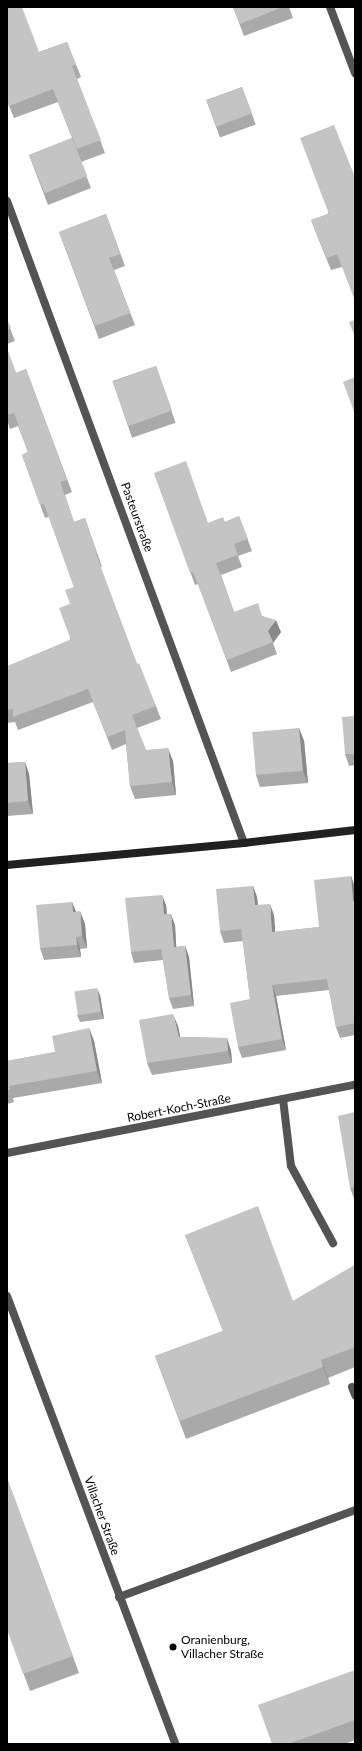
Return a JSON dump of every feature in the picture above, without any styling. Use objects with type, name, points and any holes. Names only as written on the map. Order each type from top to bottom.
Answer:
[{"type":"street","points":[[330,7],[355,73]]},
{"type":"street","name":"Pasteurstraße","points":[[7,201],[244,843]]},
{"type":"street","points":[[7,865],[244,843],[355,830]]},
{"type":"street","name":"Robert-Koch-Straße","points":[[7,1153],[355,1086]]},
{"type":"street","points":[[283,1099],[291,1166],[334,1243]]},
{"type":"street","name":"Villacher Straße","points":[[7,1296],[175,1744]]},
{"type":"street","points":[[119,1597],[355,1510]]},
{"type":"building","points":[[7,7],[22,7],[39,52],[67,42],[76,65],[72,66],[101,140],[77,149],[53,89],[9,106],[7,100]]},
{"type":"building","points":[[233,7],[283,7],[240,24]]},
{"type":"building","points":[[242,87],[252,113],[217,127],[207,101]]},
{"type":"building","points":[[334,125],[355,177],[355,301],[337,254],[327,258],[311,220],[329,214],[300,138]]},
{"type":"building","points":[[72,138],[87,176],[45,193],[29,155]]},
{"type":"building","points":[[106,214],[120,254],[109,258],[130,313],[95,326],[59,232]]},
{"type":"building","points":[[7,320],[11,328],[7,330]]},
{"type":"building","points":[[355,320],[355,337],[349,322]]},
{"type":"building","points":[[7,349],[16,373],[26,369],[67,480],[60,482],[74,522],[85,518],[96,554],[137,664],[139,663],[156,706],[132,715],[146,750],[168,748],[172,782],[130,786],[125,730],[107,737],[88,689],[13,717],[13,709],[7,710],[8,666],[71,640],[59,608],[70,604],[65,590],[74,587],[44,504],[40,505],[22,455],[28,452],[14,413],[7,415]]},
{"type":"building","points":[[156,366],[172,410],[129,426],[113,382]]},
{"type":"building","points":[[355,377],[355,414],[343,382]]},
{"type":"building","points":[[186,461],[208,523],[223,517],[225,522],[239,516],[248,539],[234,544],[238,555],[216,563],[234,612],[258,603],[262,616],[276,620],[268,631],[273,642],[227,660],[193,572],[190,573],[154,473]]},
{"type":"building","points":[[355,716],[355,755],[345,754],[342,717]]},
{"type":"building","points":[[299,728],[303,771],[256,775],[252,732]]},
{"type":"building","points":[[25,762],[28,801],[7,803],[7,763]]},
{"type":"building","points":[[351,876],[353,901],[355,901],[355,1023],[336,1027],[327,979],[272,985],[282,1039],[238,1047],[230,1003],[250,999],[241,929],[220,931],[216,889],[253,886],[255,905],[270,904],[272,932],[319,927],[314,880]]},
{"type":"building","points":[[162,895],[164,914],[171,914],[174,947],[185,946],[191,995],[169,998],[161,949],[131,952],[125,898]]},
{"type":"building","points":[[72,902],[73,912],[80,911],[82,936],[76,937],[77,945],[40,948],[36,905]]},
{"type":"building","points":[[97,988],[101,1012],[78,1015],[74,992]]},
{"type":"building","points":[[173,1014],[179,1037],[227,1038],[228,1051],[147,1063],[139,1020]]},
{"type":"building","points":[[89,1028],[97,1071],[9,1086],[10,1090],[7,1090],[7,1061],[55,1052],[52,1036]]},
{"type":"building","points":[[355,1112],[355,1187],[350,1188],[338,1116]]},
{"type":"building","points":[[258,1206],[293,1301],[355,1265],[355,1347],[321,1360],[323,1367],[180,1421],[155,1356],[223,1331],[185,1235]]},
{"type":"building","points":[[7,1478],[73,1656],[23,1674],[7,1629]]},
{"type":"building","points":[[355,1670],[355,1720],[288,1744],[272,1744],[258,1705]]},
{"type":"place","name":"Oranienburg, Villacher Straße","points":[[173,1647]]}]
